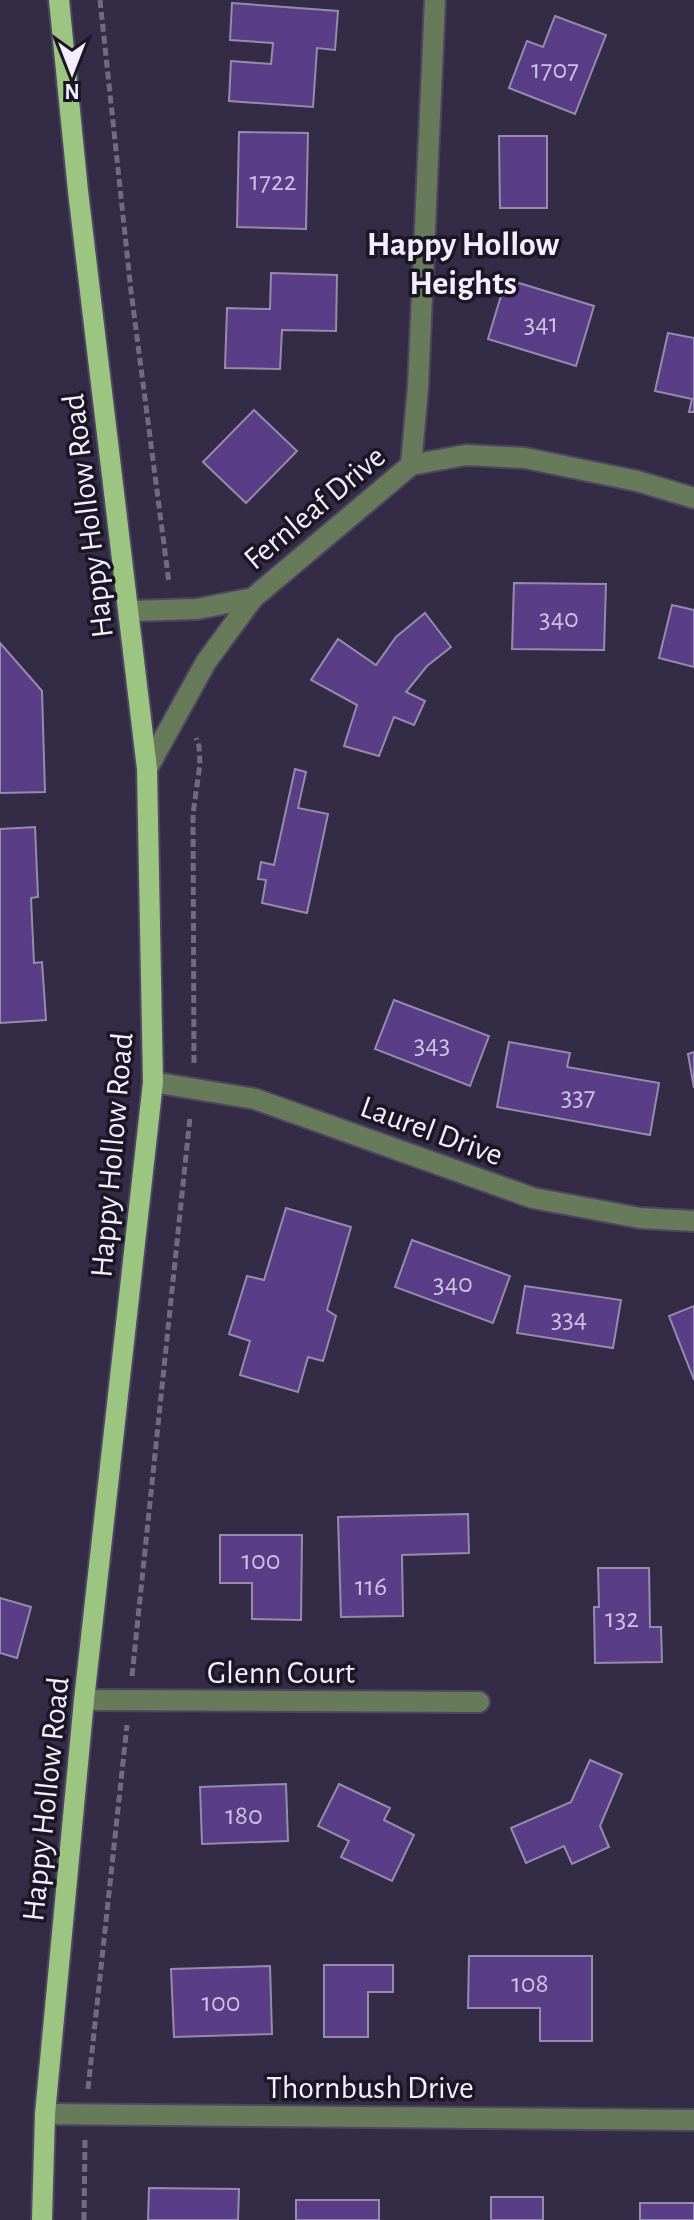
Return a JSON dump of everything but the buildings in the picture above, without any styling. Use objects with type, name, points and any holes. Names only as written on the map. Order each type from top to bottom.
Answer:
[{"type":"main road","name":"Happy Hollow Road","points":[[42,2220],[45,2114],[84,1700],[153,1082],[147,769],[78,191],[59,0]]},
{"type":"street","name":"Fernleaf Drive","points":[[130,611],[197,609],[253,598],[411,465],[418,387],[435,0]]},
{"type":"street","points":[[411,465],[466,455],[525,458],[637,481],[694,498]]},
{"type":"street","points":[[147,769],[206,662],[253,598]]},
{"type":"street","name":"Laurel Drive","points":[[153,1082],[255,1099],[533,1198],[640,1218],[694,1221]]},
{"type":"street","name":"Glenn Court","points":[[84,1700],[479,1702]]},
{"type":"street","name":"Thornbush Drive","points":[[45,2114],[694,2120]]},
{"type":"district","name":"Happy Hollow Heights","points":[[463,262]]}]
